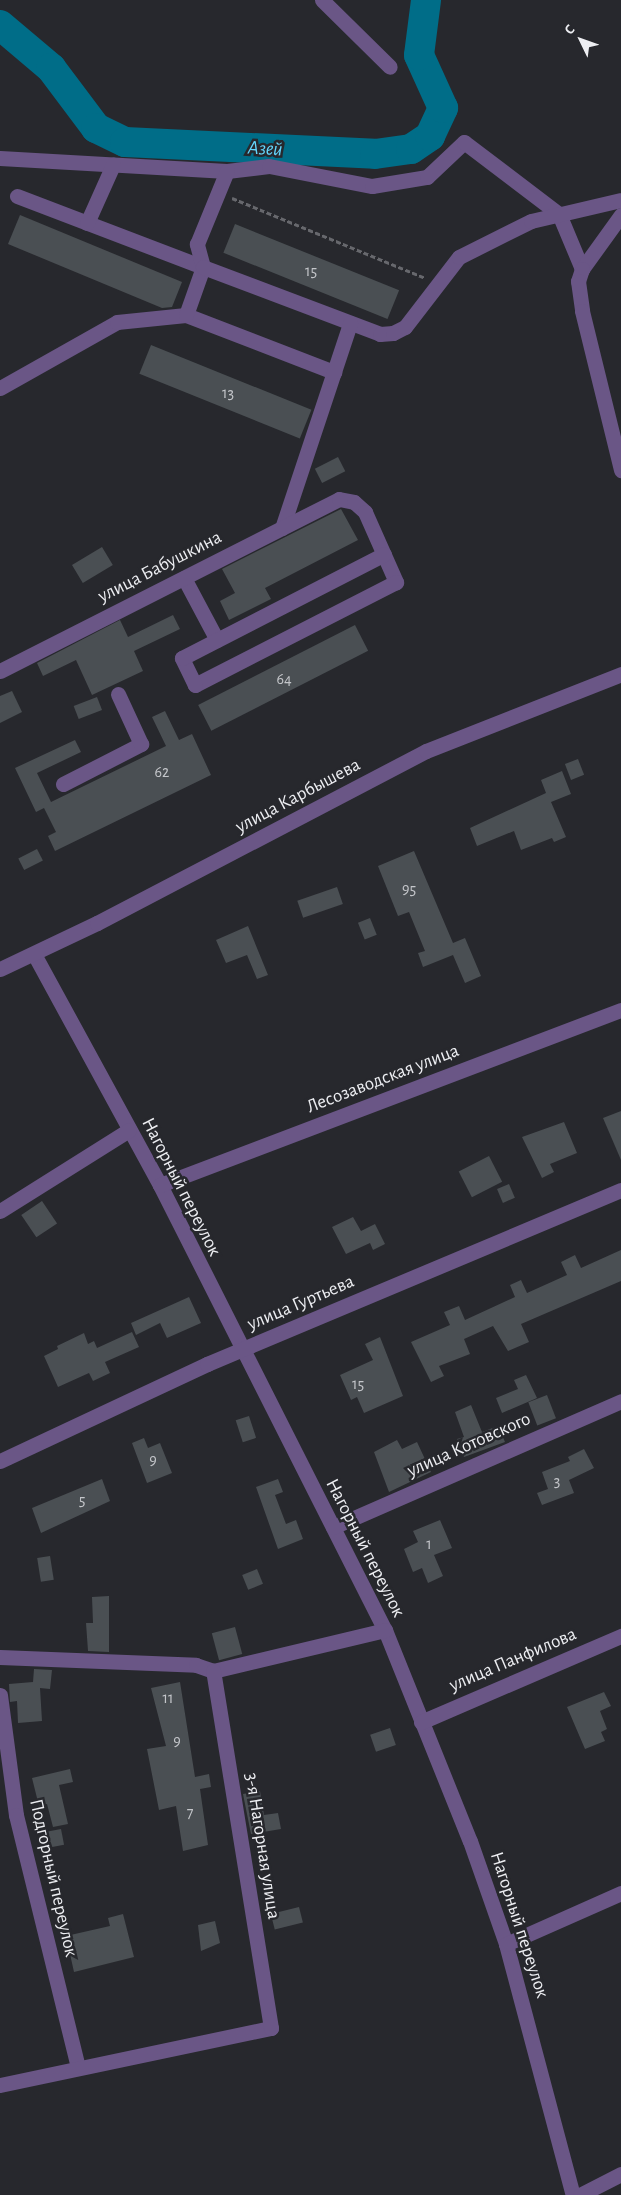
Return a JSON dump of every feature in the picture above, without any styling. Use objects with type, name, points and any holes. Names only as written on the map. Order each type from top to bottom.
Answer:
[{"type":"street","points":[[322,0],[390,67]]},
{"type":"street","points":[[0,158],[227,171],[269,166],[372,186],[404,184],[428,177],[464,142],[559,214],[582,269]]},
{"type":"street","points":[[87,222],[113,164]]},
{"type":"street","points":[[186,315],[203,267],[197,244],[227,171]]},
{"type":"street","points":[[17,196],[380,334],[393,333],[405,327],[437,283],[459,257],[531,221],[621,200]]},
{"type":"street","points":[[621,215],[582,269],[578,280],[582,311],[621,470]]},
{"type":"street","points":[[0,388],[117,322],[186,315],[334,372]]},
{"type":"street","points":[[282,528],[350,323]]},
{"type":"street","name":"улица Бабушкина","points":[[0,671],[339,499],[354,502],[365,512],[384,554]]},
{"type":"street","points":[[384,554],[396,582],[195,685],[182,658],[384,554]]},
{"type":"street","points":[[184,578],[217,640]]},
{"type":"street","name":"улица Карбышева","points":[[0,969],[34,954],[426,751],[621,674]]},
{"type":"street","points":[[63,784],[141,744],[118,694]]},
{"type":"street","name":"Нагорный переулок","points":[[34,954],[160,1185],[240,1350],[385,1630],[506,1944],[573,2195]]},
{"type":"street","name":"Лесозаводская улица","points":[[160,1185],[621,1010]]},
{"type":"street","points":[[0,1211],[129,1130]]},
{"type":"street","name":"улица Гуртьева","points":[[0,1461],[240,1350],[621,1190]]},
{"type":"street","name":"улица Котовского","points":[[333,1527],[621,1401]]},
{"type":"street","points":[[0,1657],[196,1665],[213,1671],[385,1630]]},
{"type":"street","name":"улица Панфилова","points":[[421,1722],[621,1636]]},
{"type":"street","name":"3-я Нагорная улица","points":[[78,2068],[271,2028],[213,1671]]},
{"type":"street","name":"Подгорный переулок","points":[[0,1695],[16,1815],[78,2068]]},
{"type":"street","points":[[506,1944],[621,1893]]},
{"type":"street","points":[[0,2086],[78,2068]]},
{"type":"street","points":[[580,2195],[621,2174]]},
{"type":"path","points":[[218,192],[437,283]]},
{"type":"building","points":[[20,215],[182,282],[172,307],[162,308],[8,244]]},
{"type":"building","points":[[235,224],[399,290],[387,319],[223,253]]},
{"type":"building","points":[[151,345],[311,410],[300,439],[139,374]]},
{"type":"building","points":[[338,457],[345,471],[322,483],[315,469]]},
{"type":"building","points":[[341,509],[358,540],[265,588],[271,599],[229,620],[220,601],[235,593],[222,569]]},
{"type":"building","points":[[102,547],[113,565],[83,583],[72,565]]},
{"type":"building","points":[[173,615],[180,629],[134,651],[143,671],[92,695],[76,660],[43,676],[37,663],[120,620],[128,637]]},
{"type":"building","points":[[355,625],[368,651],[211,731],[198,705]]},
{"type":"building","points":[[12,691],[22,712],[0,723],[0,696]]},
{"type":"building","points":[[97,697],[102,710],[79,719],[74,706]]},
{"type":"building","points":[[165,711],[179,740],[192,734],[211,775],[55,851],[48,836],[56,832],[44,808],[36,812],[15,768],[75,740],[81,752],[37,773],[51,802],[166,746],[152,717]]},
{"type":"building","points":[[578,759],[584,775],[571,780],[565,764]]},
{"type":"building","points":[[562,771],[571,794],[551,802],[566,837],[554,842],[552,838],[521,850],[514,831],[477,846],[470,828],[546,793],[541,780]]},
{"type":"building","points":[[37,849],[43,861],[24,870],[18,859]]},
{"type":"building","points":[[414,851],[453,943],[465,938],[481,976],[465,983],[453,955],[423,967],[418,953],[425,951],[409,912],[398,916],[378,866]]},
{"type":"building","points":[[337,887],[343,904],[303,918],[297,901]]},
{"type":"building","points":[[370,918],[377,935],[365,940],[358,923]]},
{"type":"building","points":[[248,926],[268,975],[257,979],[247,955],[226,963],[216,940]]},
{"type":"building","points":[[621,1111],[621,1160],[603,1118]]},
{"type":"building","points":[[564,1122],[577,1153],[550,1164],[554,1172],[542,1178],[522,1137]]},
{"type":"building","points":[[489,1156],[502,1182],[472,1197],[459,1171]]},
{"type":"building","points":[[509,1184],[515,1198],[503,1203],[497,1189]]},
{"type":"building","points":[[42,1201],[57,1223],[36,1237],[21,1215]]},
{"type":"building","points":[[353,1217],[361,1231],[375,1224],[385,1244],[373,1250],[370,1243],[346,1254],[332,1227]]},
{"type":"building","points":[[621,1250],[621,1281],[521,1324],[529,1342],[508,1351],[493,1326],[464,1339],[470,1354],[439,1366],[444,1376],[431,1382],[411,1342],[450,1325],[444,1312],[459,1306],[465,1320],[515,1297],[510,1285],[521,1280],[527,1293],[567,1275],[561,1262],[575,1255],[581,1268]]},
{"type":"building","points":[[189,1297],[201,1323],[167,1338],[160,1323],[136,1335],[131,1323]]},
{"type":"building","points":[[132,1332],[139,1347],[105,1362],[110,1373],[93,1381],[89,1373],[58,1387],[44,1356],[58,1349],[57,1346],[84,1333],[88,1344],[94,1341],[97,1348]]},
{"type":"building","points":[[380,1337],[403,1396],[364,1413],[357,1397],[351,1400],[340,1375],[373,1360],[365,1344]]},
{"type":"building","points":[[526,1375],[537,1398],[502,1413],[496,1398],[518,1389],[514,1380]]},
{"type":"building","points":[[547,1395],[556,1418],[537,1426],[528,1402]]},
{"type":"building","points":[[471,1405],[482,1432],[498,1426],[505,1442],[464,1457],[457,1439],[464,1437],[455,1412]]},
{"type":"building","points":[[249,1416],[256,1438],[243,1442],[236,1420]]},
{"type":"building","points":[[144,1438],[148,1448],[160,1443],[172,1473],[147,1483],[132,1443]]},
{"type":"building","points":[[397,1440],[402,1449],[417,1442],[431,1472],[389,1492],[374,1452]]},
{"type":"building","points":[[584,1449],[594,1468],[569,1480],[574,1493],[542,1505],[537,1493],[548,1489],[542,1472],[570,1461],[568,1457]]},
{"type":"building","points":[[102,1479],[110,1501],[41,1533],[32,1508]]},
{"type":"building","points":[[278,1479],[283,1492],[275,1495],[286,1524],[296,1520],[303,1539],[278,1549],[256,1487]]},
{"type":"building","points":[[440,1520],[452,1548],[434,1555],[443,1576],[428,1583],[422,1568],[413,1572],[404,1549],[418,1542],[413,1531]]},
{"type":"building","points":[[50,1556],[54,1580],[41,1582],[37,1558]]},
{"type":"building","points":[[257,1569],[263,1584],[248,1590],[242,1575]]},
{"type":"building","points":[[109,1596],[109,1652],[88,1651],[86,1623],[93,1623],[92,1597]]},
{"type":"building","points":[[235,1627],[242,1654],[219,1660],[212,1633]]},
{"type":"building","points":[[34,1669],[52,1670],[50,1689],[40,1688],[42,1721],[18,1723],[17,1701],[10,1702],[9,1684],[33,1682]]},
{"type":"building","points":[[180,1682],[195,1777],[209,1774],[211,1787],[200,1789],[208,1845],[183,1851],[176,1806],[159,1810],[147,1749],[166,1746],[151,1688]]},
{"type":"building","points":[[604,1692],[611,1706],[600,1711],[607,1729],[601,1732],[605,1741],[585,1749],[567,1707]]},
{"type":"building","points":[[390,1728],[396,1745],[376,1752],[370,1735]]},
{"type":"building","points":[[70,1769],[73,1782],[59,1785],[68,1824],[53,1827],[47,1804],[39,1806],[32,1778]]},
{"type":"building","points":[[260,1791],[264,1815],[278,1813],[281,1829],[251,1834],[243,1794]]},
{"type":"building","points":[[61,1829],[64,1845],[44,1849],[41,1833]]},
{"type":"building","points":[[299,1907],[303,1923],[275,1930],[271,1914]]},
{"type":"building","points":[[123,1914],[134,1957],[74,1972],[66,1936],[110,1926],[108,1918]]},
{"type":"building","points":[[215,1921],[220,1943],[201,1951],[198,1925]]},
{"type":"waterway","name":"Азей","points":[[0,25],[51,68],[96,128],[125,142],[375,154],[411,149],[430,136],[443,108],[419,55],[426,0]]}]
